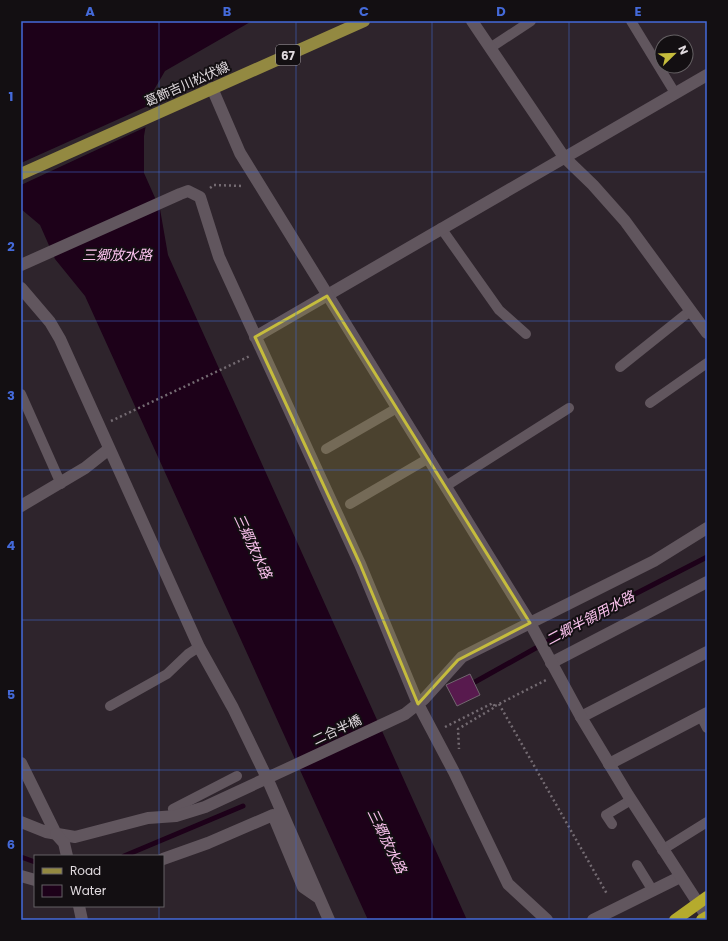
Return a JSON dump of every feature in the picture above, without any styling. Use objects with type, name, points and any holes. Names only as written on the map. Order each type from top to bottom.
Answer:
[{"type":"highway","points":[[675,920],[703,900]]},
{"type":"highway","points":[[702,920],[707,917]]},
{"type":"main road","name":"葛飾吉川松伏線","points":[[21,174],[364,21]]},
{"type":"street","points":[[472,21],[564,157],[593,185],[624,221],[690,311],[706,329]]},
{"type":"street","points":[[255,337],[707,75]]},
{"type":"street","points":[[212,88],[232,139],[260,187],[429,458],[531,626],[581,717],[662,850],[680,877],[703,900],[707,917]]},
{"type":"street","points":[[21,264],[188,191],[200,197],[219,257],[360,564],[418,704],[454,772],[508,884],[547,920]]},
{"type":"street","points":[[21,288],[50,322],[60,339],[199,647],[233,708],[267,778],[329,920]]},
{"type":"street","points":[[21,506],[61,484],[85,468],[109,449]]},
{"type":"street","name":"二合半橋","points":[[21,822],[56,834],[81,836],[148,818],[176,816],[205,807],[405,714],[418,704],[458,660],[531,626],[654,561],[707,528]]},
{"type":"street","points":[[550,660],[707,582]]},
{"type":"street","points":[[581,717],[707,652]]},
{"type":"street","points":[[609,764],[704,714]]},
{"type":"street","points":[[21,763],[56,834],[64,843],[68,855]]},
{"type":"street","points":[[164,859],[208,843],[273,815],[303,887],[319,898]]},
{"type":"street","points":[[21,876],[34,880]]},
{"type":"street","points":[[592,920],[680,877]]},
{"type":"street","points":[[78,907],[82,920]]},
{"type":"lane","points":[[490,48],[531,21]]},
{"type":"lane","points":[[632,21],[676,93]]},
{"type":"lane","points":[[441,228],[499,310],[526,334]]},
{"type":"lane","points":[[620,367],[690,311]]},
{"type":"lane","points":[[650,403],[707,363]]},
{"type":"lane","points":[[21,394],[61,484]]},
{"type":"lane","points":[[326,449],[397,408]]},
{"type":"lane","points":[[446,486],[569,408]]},
{"type":"lane","points":[[350,504],[429,458]]},
{"type":"lane","points":[[110,706],[167,674],[188,654],[199,647]]},
{"type":"lane","points":[[704,714],[707,728]]},
{"type":"lane","points":[[176,816],[173,809],[237,776]]},
{"type":"lane","points":[[612,824],[606,815],[631,800]]},
{"type":"lane","points":[[662,850],[707,822]]},
{"type":"lane","points":[[636,865],[653,891]]},
{"type":"path","points":[[208,191],[214,185],[260,187]]},
{"type":"path","points":[[114,420],[245,359]]},
{"type":"path","points":[[454,772],[459,756],[458,729],[495,706],[558,675]]},
{"type":"path","points":[[446,726],[493,703],[495,706]]},
{"type":"path","points":[[499,704],[607,894]]},
{"type":"highlighted area","points":[[327,296],[530,623],[458,660],[418,704],[360,564],[255,337]]},
{"type":"water","name":"三郷放水路","points":[[21,21],[252,21],[165,71],[151,95],[144,136],[144,173],[160,209],[168,255],[467,920],[368,920],[85,296],[55,259],[40,225],[21,209]]},
{"type":"pier","points":[[150,105],[148,126],[21,185],[21,163]]},
{"type":"building","points":[[470,674],[480,695],[457,706],[446,685]]},
{"type":"waterway","name":"二郷半領用水路","points":[[475,682],[600,612],[707,557]]},
{"type":"waterway","name":"二郷半領用水路","points":[[126,855],[243,806]]},
{"type":"waterway","name":"二郷半領用水路","points":[[21,857],[34,862]]}]
